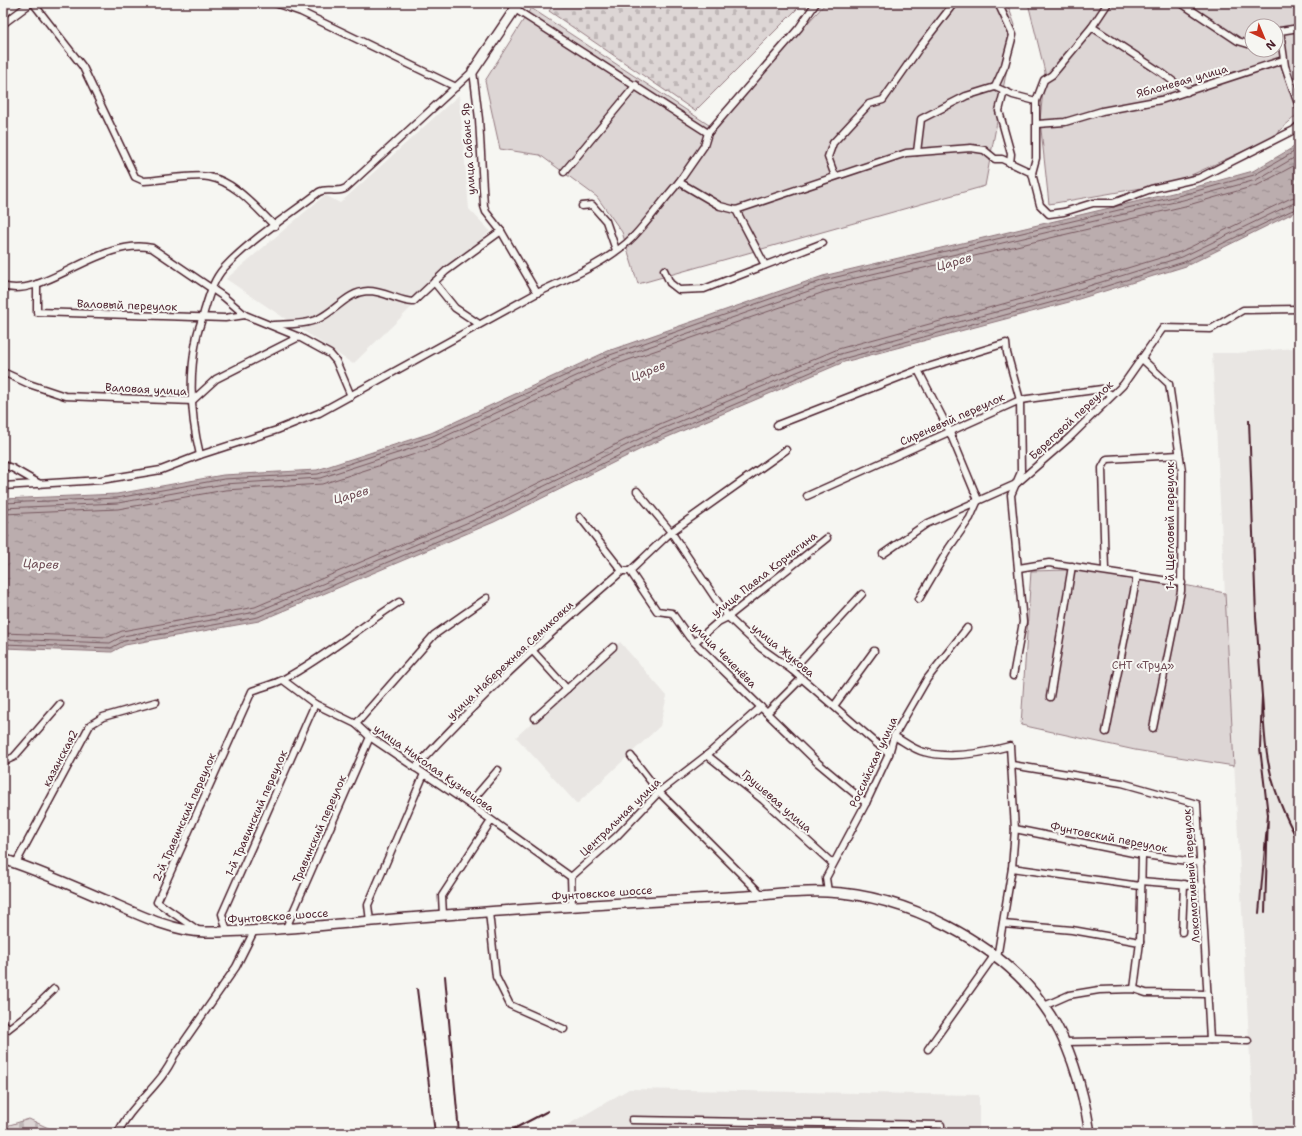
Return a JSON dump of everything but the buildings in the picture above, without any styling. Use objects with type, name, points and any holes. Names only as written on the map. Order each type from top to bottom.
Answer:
[{"type":"street","points":[[3,24],[32,3],[84,67],[135,177],[144,181],[204,177],[220,180],[233,188],[275,226]]},
{"type":"street","points":[[275,3],[301,12],[456,87]]},
{"type":"street","points":[[3,486],[63,481],[101,480],[161,470],[200,455],[278,430],[319,413],[479,324],[537,293],[575,276],[616,250],[634,236],[679,182],[704,146],[708,133],[799,28],[805,17],[816,3]]},
{"type":"street","points":[[835,176],[828,157],[833,144],[869,104],[883,100],[954,3]]},
{"type":"street","points":[[995,87],[1005,65],[1013,35],[998,3]]},
{"type":"street","points":[[1108,3],[1092,27],[1052,76],[1044,80],[1036,101],[1036,158],[1032,173],[1040,205],[1050,214],[1064,212],[1093,203],[1113,203],[1151,189],[1199,178],[1288,133],[1299,125]]},
{"type":"street","points":[[1181,3],[1238,41],[1244,43]]},
{"type":"street","points":[[200,455],[195,436],[192,401],[193,357],[196,339],[211,288],[224,269],[242,252],[324,190],[341,191],[346,188],[473,71],[517,6],[708,133]]},
{"type":"street","points":[[1092,27],[1162,73],[1187,92]]},
{"type":"street","points":[[1284,30],[1299,28]]},
{"type":"street","points":[[1283,60],[1299,107]]},
{"type":"street","name":"Яблоневая улица","points":[[1036,124],[1065,122],[1102,111],[1162,100],[1283,60]]},
{"type":"street","name":"улица Сабанс Яр","points":[[473,71],[479,119],[483,200],[486,212],[501,230],[537,293]]},
{"type":"street","points":[[564,172],[636,86]]},
{"type":"street","points":[[917,152],[921,119],[966,96],[995,87],[1036,101]]},
{"type":"street","points":[[1004,91],[999,111],[1011,154],[1010,164]]},
{"type":"street","points":[[679,182],[720,206],[736,210],[906,153],[971,148],[984,150],[995,159],[1002,159],[1032,173]]},
{"type":"street","points":[[582,206],[592,205],[602,216],[606,222],[616,250]]},
{"type":"street","points":[[736,210],[765,265]]},
{"type":"street","points":[[270,326],[311,321],[323,316],[347,298],[368,291],[413,302],[434,282],[501,230]]},
{"type":"street","points":[[664,270],[670,283],[680,290],[704,289],[823,243]]},
{"type":"street","points":[[3,286],[12,288],[37,284],[94,256],[143,246],[152,248],[168,257],[245,315],[299,337],[330,354],[336,361],[351,396]]},
{"type":"street","points":[[434,282],[455,308],[479,324]]},
{"type":"street","name":"Валовый переулок","points":[[37,284],[37,312],[202,318],[225,318],[245,315]]},
{"type":"street","name":"Береговой переулок","points":[[1016,484],[1070,437],[1123,384],[1163,328],[1211,329],[1243,310],[1299,309]]},
{"type":"street","name":"Валовая улица","points":[[3,372],[29,384],[65,396],[192,401],[216,379],[299,337]]},
{"type":"street","points":[[777,425],[918,370],[1006,343],[1007,353],[1020,400],[1021,472],[1011,495],[1023,622],[1013,676]]},
{"type":"street","name":"1-й Щегловый переулок","points":[[1141,358],[1169,384],[1182,471],[1182,583],[1154,728]]},
{"type":"street","points":[[918,370],[949,430],[978,500],[970,518],[949,548],[919,599]]},
{"type":"street","name":"Сиреневый переулок","points":[[807,496],[949,430],[1020,400],[1102,390],[1112,395]]},
{"type":"street","points":[[580,517],[622,570],[630,571],[671,532],[786,450]]},
{"type":"street","points":[[1105,570],[1102,468],[1108,459],[1179,455]]},
{"type":"street","points":[[3,466],[12,468],[40,484]]},
{"type":"street","points":[[883,554],[926,524],[1016,484]]},
{"type":"street","name":"улица Жукова","points":[[636,491],[671,532],[728,617],[761,648],[802,678],[889,754]]},
{"type":"street","name":"улица Павла Корчагина","points":[[695,642],[718,622],[728,617],[827,538]]},
{"type":"street","points":[[1019,568],[1049,563],[1105,570],[1182,583]]},
{"type":"street","points":[[1050,697],[1072,566]]},
{"type":"street","name":"улица Набережная Семиковки","points":[[416,768],[451,728],[532,649],[622,570]]},
{"type":"street","name":"улица Чеченёва","points":[[630,571],[657,611],[672,613],[695,642],[818,763],[866,803]]},
{"type":"street","points":[[1106,732],[1137,576]]},
{"type":"street","points":[[792,670],[862,594]]},
{"type":"street","points":[[356,724],[434,635],[487,598]]},
{"type":"street","points":[[283,680],[400,602]]},
{"type":"street","name":"Российская улица","points":[[828,892],[826,878],[832,863],[866,803],[889,754],[894,736],[927,680],[967,628]]},
{"type":"street","points":[[535,718],[613,647]]},
{"type":"street","points":[[532,649],[567,689]]},
{"type":"street","points":[[834,706],[874,651]]},
{"type":"street","points":[[767,712],[802,678]]},
{"type":"street","name":"улица Николая Кузнецова","points":[[283,680],[315,704],[356,724],[370,737],[469,804],[571,877]]},
{"type":"street","name":"2-й Травинский переулок","points":[[202,933],[157,902],[252,690],[283,680]]},
{"type":"street","name":"казанская2","points":[[16,863],[90,725],[103,717],[156,702]]},
{"type":"street","points":[[3,762],[14,757],[60,704]]},
{"type":"street","name":"1-й Травинский переулок","points":[[226,931],[222,914],[315,704]]},
{"type":"street","name":"Центральная улица","points":[[571,877],[617,836],[659,792],[707,755],[761,707]]},
{"type":"street","points":[[894,736],[923,752],[950,754],[991,751],[1010,746],[1014,829],[1012,868],[1004,924],[996,957],[928,1049]]},
{"type":"street","name":"Травинский переулок","points":[[286,928],[370,737]]},
{"type":"street","name":"Грушевая улица","points":[[707,755],[763,800],[832,863]]},
{"type":"street","points":[[631,756],[659,792],[762,895]]},
{"type":"street","name":"Локомотивный переулок","points":[[1012,765],[1122,783],[1197,804],[1210,1040]]},
{"type":"street","points":[[469,804],[498,770]]},
{"type":"street","points":[[370,921],[368,905],[424,774]]},
{"type":"street","points":[[442,915],[442,896],[491,821]]},
{"type":"street","name":"Фунтовский переулок","points":[[1014,829],[1142,855],[1200,863]]},
{"type":"street","points":[[1134,989],[1140,942],[1140,884],[1142,855]]},
{"type":"street","name":"Фунтовское шоссе","points":[[3,858],[147,918],[202,933],[254,931],[442,915],[572,906],[762,895],[828,892],[866,896],[914,910],[946,926],[996,957],[1017,974],[1044,1006],[1056,1026],[1074,1065],[1080,1084],[1090,1133]]},
{"type":"street","points":[[1012,868],[1140,884],[1184,884],[1202,886]]},
{"type":"street","points":[[571,877],[572,906]]},
{"type":"street","points":[[1182,932],[1184,884]]},
{"type":"street","points":[[489,912],[496,977],[510,1005],[564,1029]]},
{"type":"street","points":[[1004,924],[1072,930],[1140,942]]},
{"type":"street","points":[[118,1133],[121,1125],[138,1103],[169,1069],[174,1056],[236,967],[254,931]]},
{"type":"street","points":[[3,1022],[5,1031],[30,1012],[54,989]]},
{"type":"street","points":[[1044,1006],[1069,995],[1099,990],[1134,989],[1146,993],[1208,994]]},
{"type":"street","points":[[1063,1042],[1210,1040],[1248,1041]]},
{"type":"street","points":[[632,1120],[941,1125],[941,1133]]},
{"type":"shaded area","points":[[459,95],[469,209],[490,231],[353,364],[226,279],[325,195],[340,203]]},
{"type":"shaded area","points":[[1296,315],[1299,315],[1299,1133],[1254,1133],[1212,353],[1237,353],[1294,348]]},
{"type":"shaded area","points":[[620,642],[667,696],[660,726],[577,804],[516,737]]},
{"type":"shaded area","points":[[629,1089],[979,1095],[979,1133],[554,1133]]},
{"type":"green space","points":[[555,3],[803,3],[695,111],[549,11]]},
{"type":"green space","points":[[826,3],[1007,3],[1015,25],[985,186],[638,284],[622,232],[597,197],[540,155],[500,149],[485,81],[531,8],[712,127]]},
{"type":"green space","points":[[1028,3],[1299,3],[1299,113],[1270,139],[1176,182],[1049,204],[1040,120],[1045,72]]},
{"type":"green space","name":"СНТ «Труд»","points":[[1074,568],[1225,593],[1234,766],[1135,750],[1021,725],[1031,571],[1068,570]]},
{"type":"green space","points":[[29,1119],[59,1133],[3,1133],[3,1127]]},
{"type":"water","name":"Царев","points":[[1299,144],[1299,210],[1186,266],[1069,302],[844,362],[649,445],[494,522],[259,621],[125,645],[112,652],[3,648],[3,499],[117,494],[223,475],[317,470],[431,433],[608,351],[823,276],[1181,191],[1253,171]]},
{"type":"railway","points":[[1249,420],[1256,617],[1262,696]]},
{"type":"railway","points":[[1268,815],[1260,748],[1262,696],[1266,745],[1270,771],[1280,803],[1299,842]]},
{"type":"railway","points":[[1259,913],[1268,815],[1265,912]]},
{"type":"railway","points":[[445,976],[459,1133]]},
{"type":"railway","points":[[417,989],[435,1133]]},
{"type":"railway","points":[[506,1133],[548,1111]]}]
